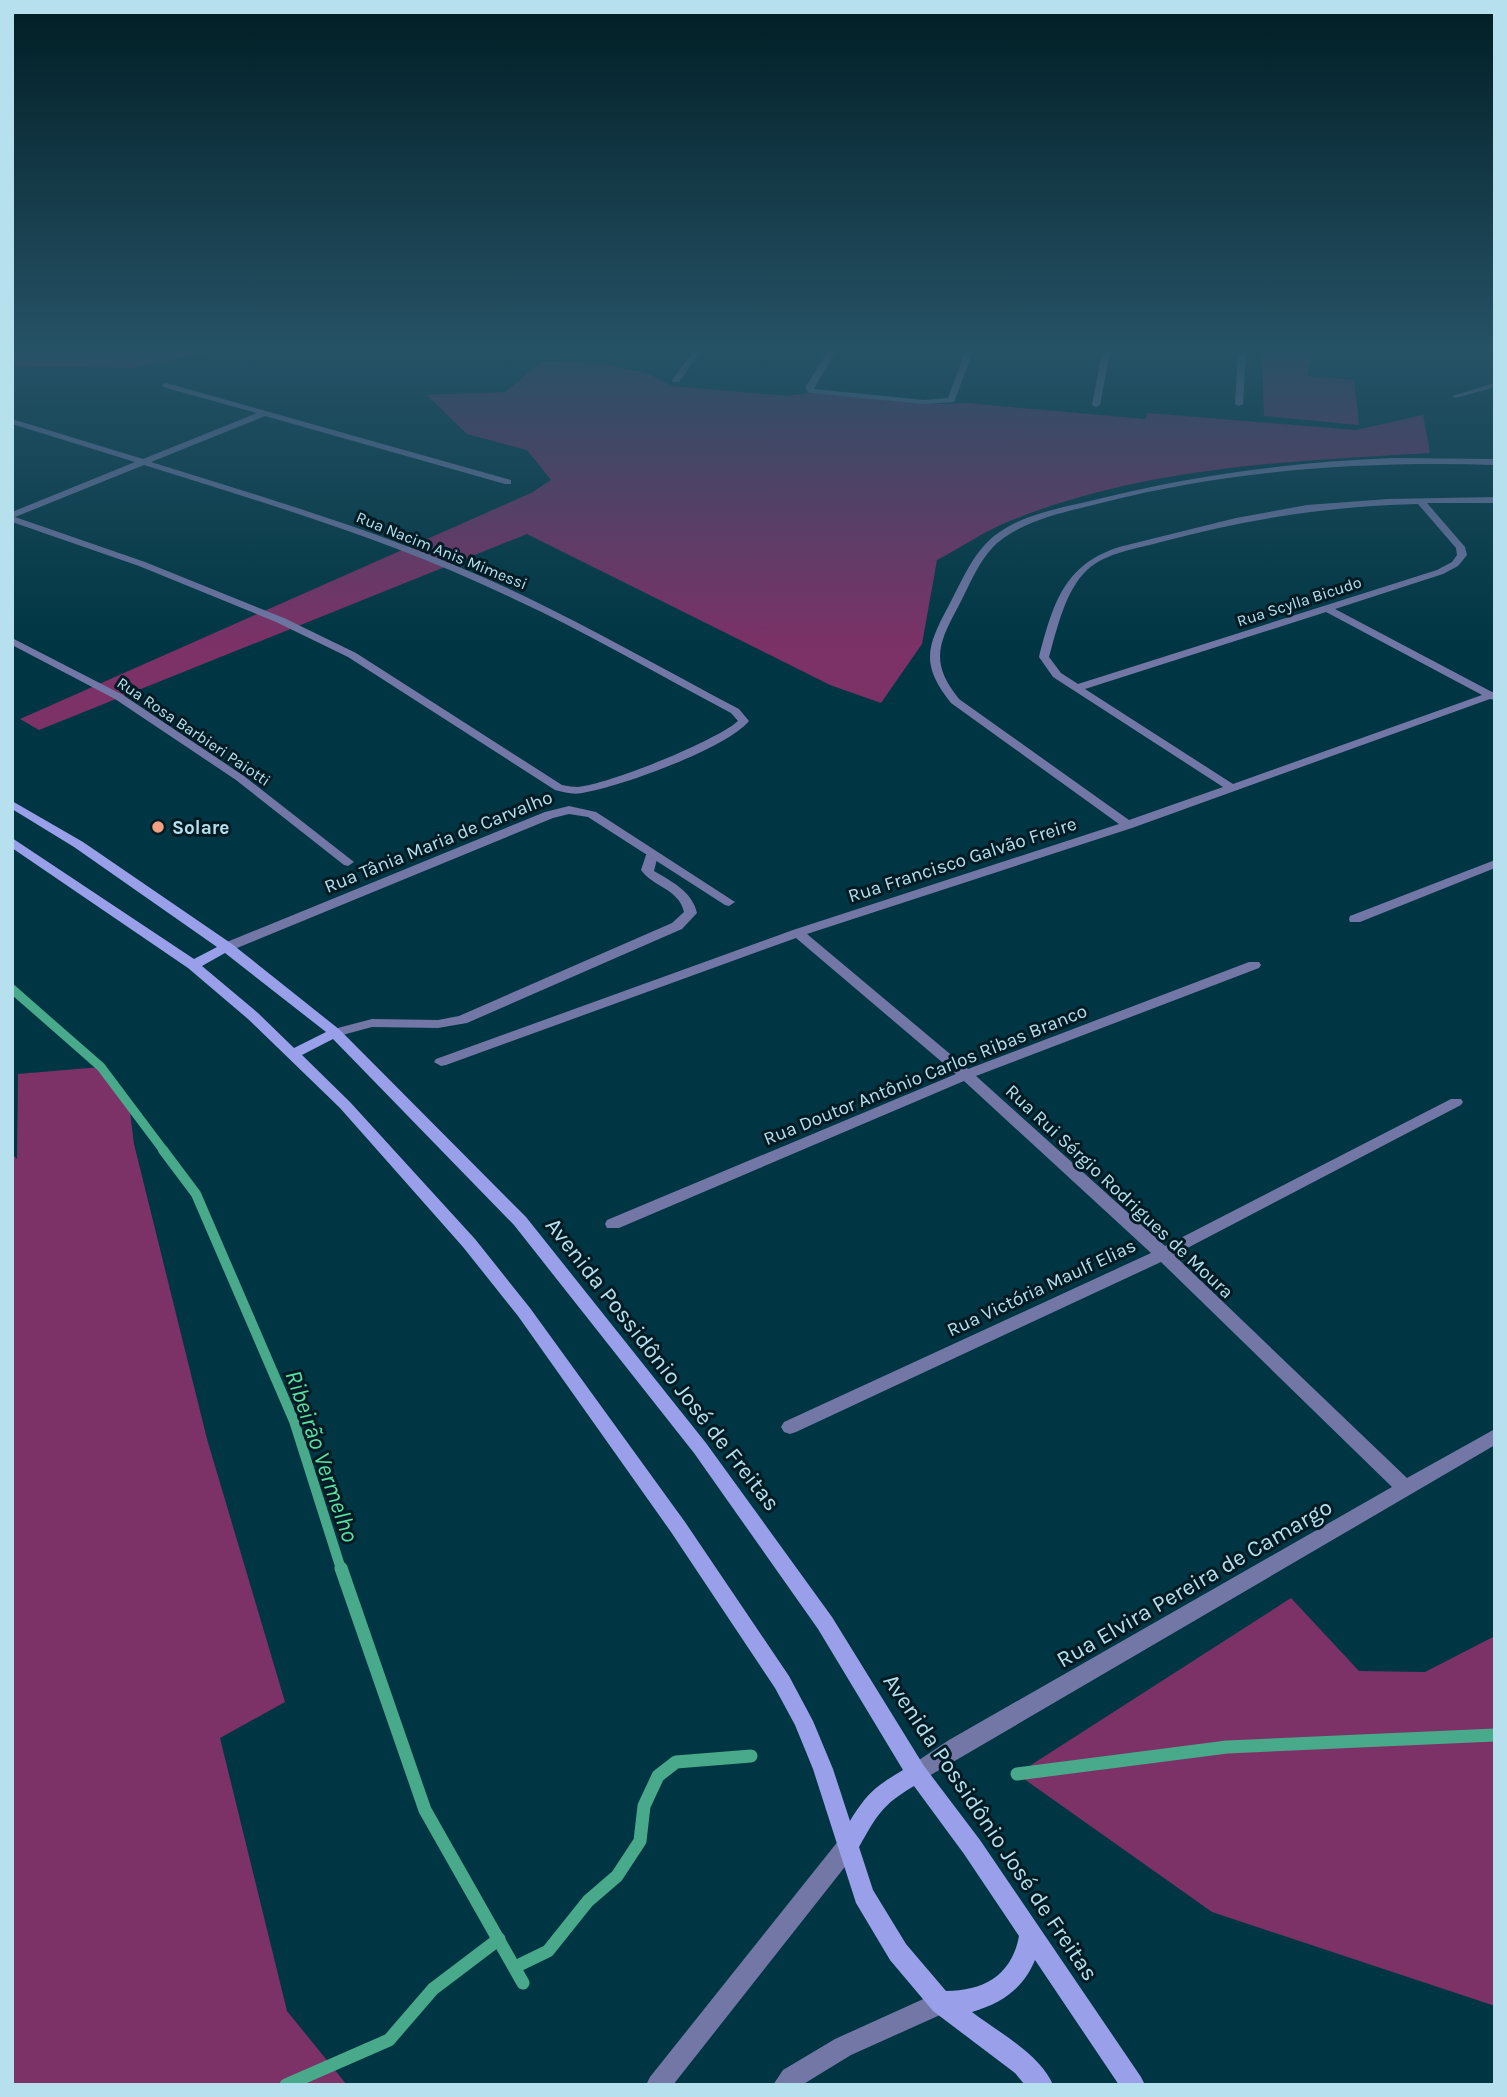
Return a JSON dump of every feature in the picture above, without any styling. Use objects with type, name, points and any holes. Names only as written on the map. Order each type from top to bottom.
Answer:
[{"type":"street","name":"Rua Nacim Anis Mimessi","points":[[107,450],[310,514],[519,597],[735,711],[744,721],[733,732]]},
{"type":"street","points":[[12,517],[171,450]]},
{"type":"street","points":[[394,450],[508,482]]},
{"type":"street","points":[[1128,825],[955,701],[939,683],[933,664],[934,645],[986,548],[1022,524],[1047,515],[1201,477],[1338,464],[1495,462]]},
{"type":"street","points":[[1230,787],[1057,675],[1044,657],[1049,637],[1073,583],[1085,567],[1103,556],[1198,529],[1281,512],[1494,499]]},
{"type":"street","name":"Rua Scylla Bicudo","points":[[1077,688],[1440,572],[1455,564],[1462,555],[1460,547],[1422,502]]},
{"type":"street","name":"Rua Tânia Maria de Carvalho","points":[[12,517],[142,564],[280,620],[352,655],[559,788],[582,789],[686,754],[733,732]]},
{"type":"street","points":[[1327,608],[1493,696]]},
{"type":"street","name":"Rua Rosa Barbieri Paiotti","points":[[12,641],[119,697],[240,778],[348,862]]},
{"type":"street","name":"Rua Francisco Galvão Freire","points":[[441,1062],[798,933],[1128,825],[1493,696]]},
{"type":"street","name":"Avenida Possidônio José de Freitas","points":[[12,804],[50,825],[227,947],[335,1033],[520,1221],[700,1448],[825,1623],[917,1773],[1133,2085]]},
{"type":"street","name":"Rua Tânia Maria de Carvalho","points":[[227,947],[559,812],[581,811],[592,814],[729,902]]},
{"type":"street","points":[[12,842],[193,965],[253,1016],[354,1114],[469,1243],[524,1312],[678,1527],[782,1682],[803,1721],[833,1797],[864,1895],[898,1952],[941,2003],[1023,2065],[1041,2085]]},
{"type":"street","points":[[293,1054],[335,1033],[372,1023],[438,1024],[462,1020],[677,926],[691,913],[690,904],[683,895],[650,874],[647,870],[652,855]]},
{"type":"street","points":[[1355,919],[1495,864]]},
{"type":"street","name":"Rua Rui Sérgio Rodrigues de Moura","points":[[798,933],[966,1075],[1163,1254],[1406,1489]]},
{"type":"street","points":[[193,965],[227,947]]},
{"type":"street","name":"Rua Doutor Antônio Carlos Ribas Branco","points":[[613,1224],[966,1075],[1254,965]]},
{"type":"street","name":"Rua Victória Maulf Elias","points":[[790,1427],[1163,1254],[1456,1102]]},
{"type":"street","name":"Rua Elvira Pereira de Camargo","points":[[917,1773],[956,1747],[1495,1436]]},
{"type":"street","points":[[658,2085],[848,1847],[871,1805],[886,1792],[917,1773]]},
{"type":"street","points":[[785,2085],[843,2047],[941,2003],[963,2004],[1001,1989],[1021,1966],[1030,1947],[1031,1934]]},
{"type":"shaded area","points":[[527,450],[1429,450],[1430,453],[1271,464],[1166,478],[1063,502],[1002,524],[937,560],[922,644],[881,703],[830,685],[527,534],[39,730],[20,719],[531,493],[551,480]]},
{"type":"shaded area","points":[[101,1067],[129,1104],[134,1144],[207,1439],[285,1702],[220,1738],[287,2011],[347,2085],[12,2085],[12,1154],[17,1159],[18,1074]]},
{"type":"shaded area","points":[[1291,1598],[1359,1671],[1425,1672],[1495,1636],[1495,2006],[1212,1912],[1017,1774]]},
{"type":"waterway","name":"Ribeirão Vermelho","points":[[12,989],[101,1067],[164,1151]]},
{"type":"waterway","name":"Ribeirão Vermelho","points":[[163,1150],[196,1194],[294,1421],[341,1569]]},
{"type":"waterway","name":"Ribeirão Vermelho","points":[[341,1568],[425,1810],[498,1939]]},
{"type":"waterway","points":[[1017,1774],[1227,1747],[1495,1735]]},
{"type":"waterway","points":[[515,1967],[548,1951],[588,1901],[617,1876],[640,1841],[644,1806],[658,1776],[676,1762],[751,1756]]},
{"type":"waterway","points":[[286,2085],[389,2040],[433,1989],[498,1939]]},
{"type":"waterway","name":"Ribeirão Vermelho","points":[[498,1939],[523,1983]]},
{"type":"place","name":"Solare","points":[[158,827]]}]
